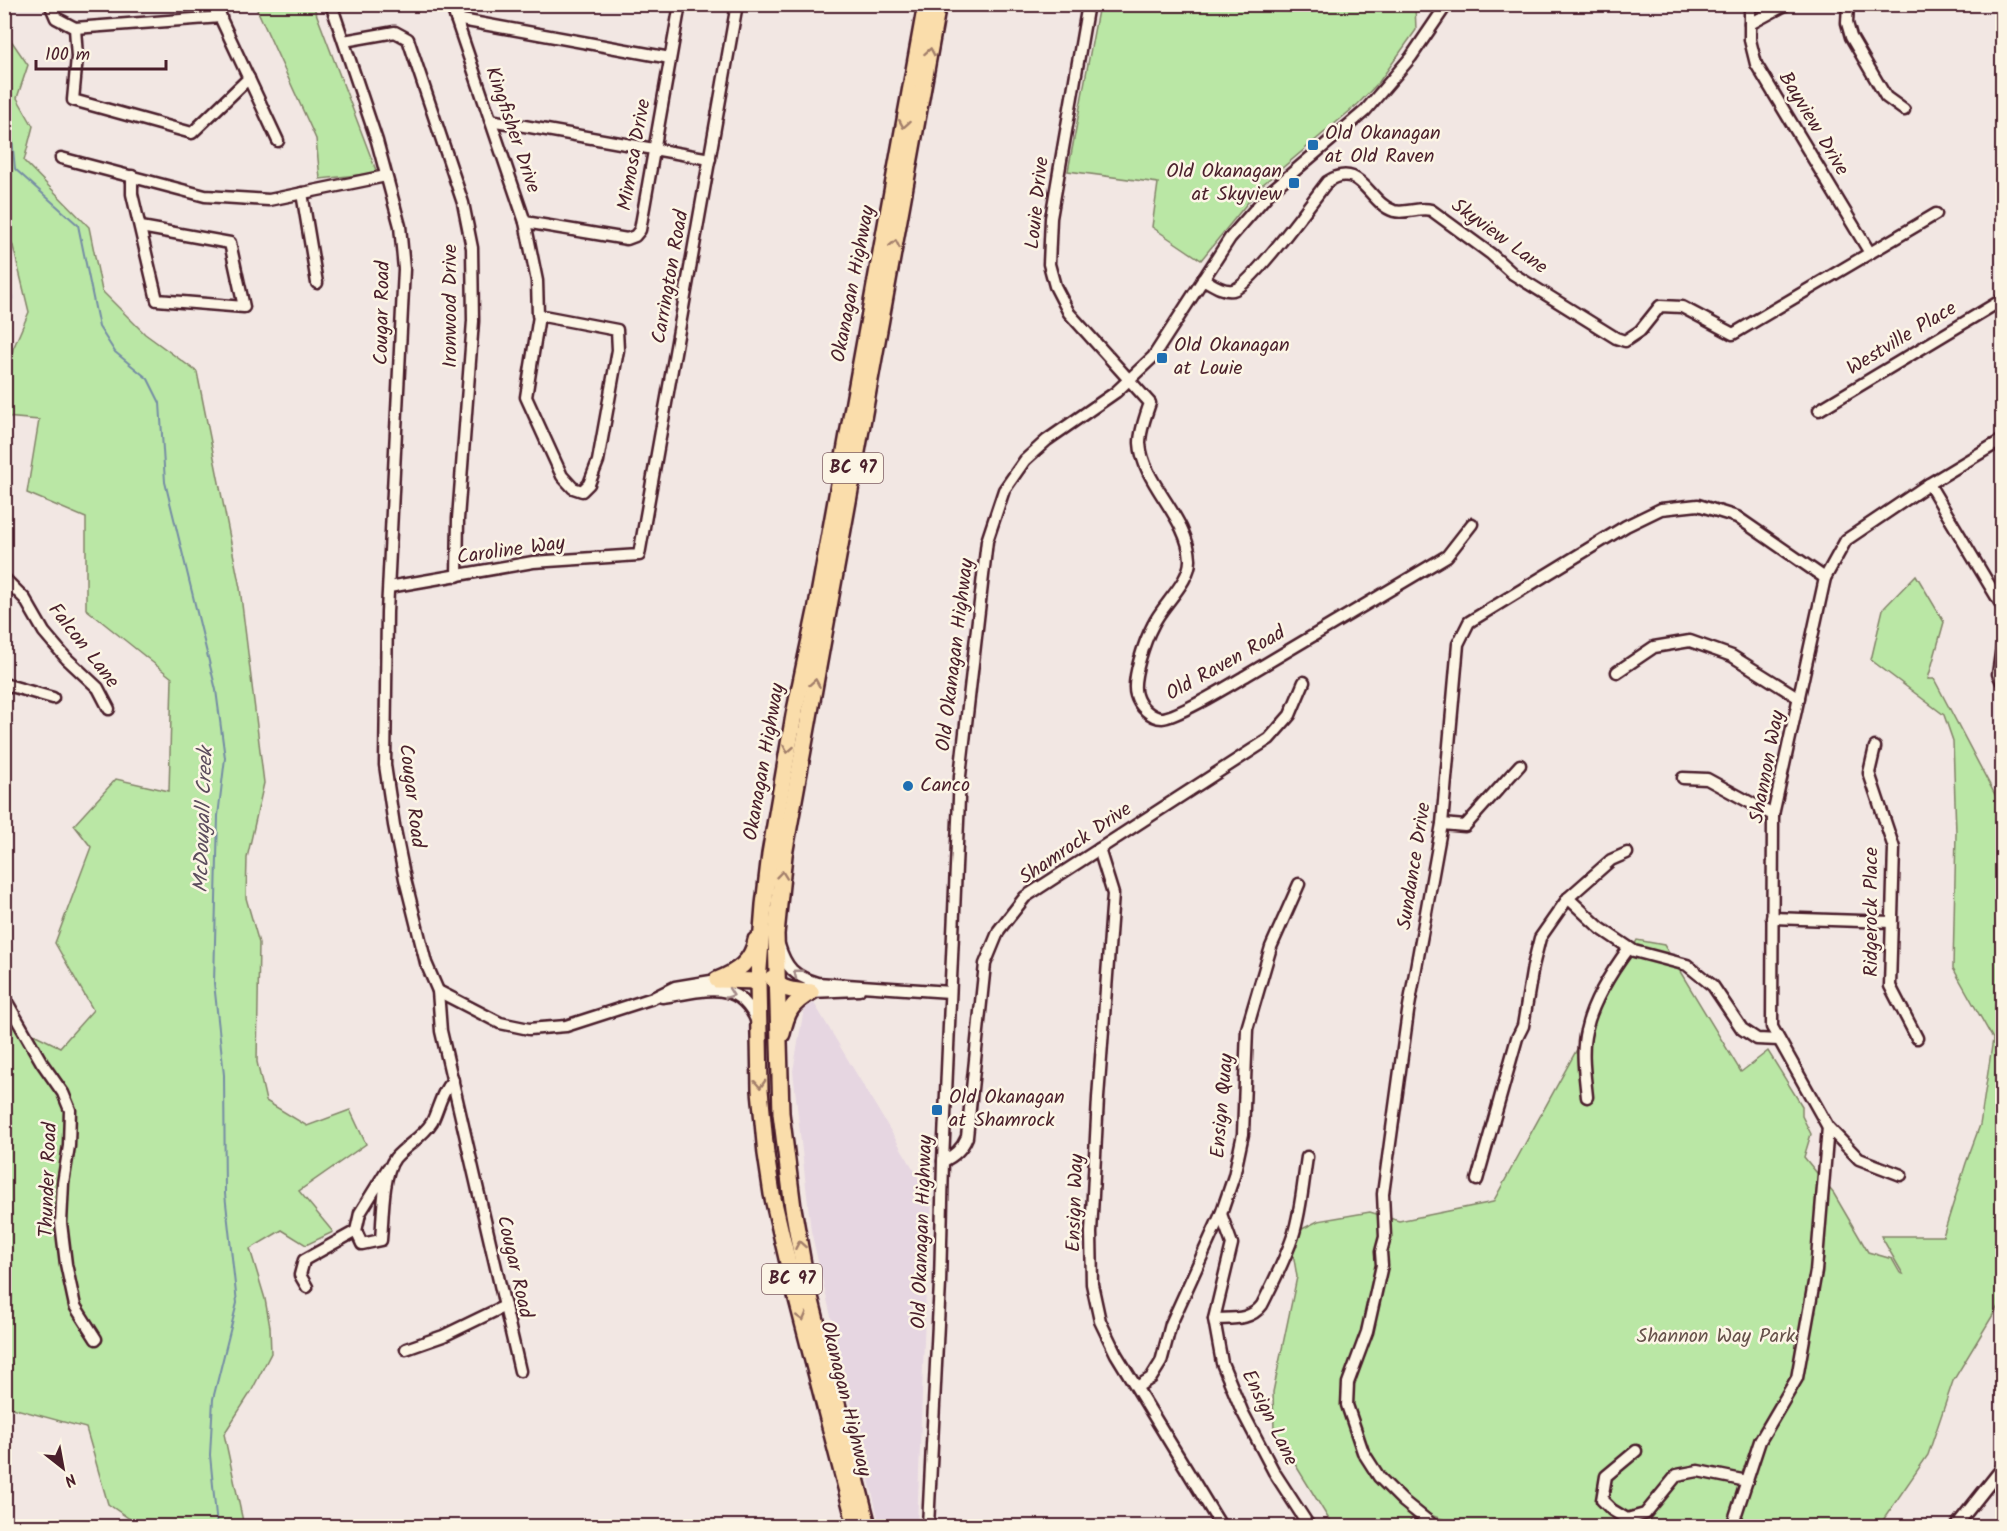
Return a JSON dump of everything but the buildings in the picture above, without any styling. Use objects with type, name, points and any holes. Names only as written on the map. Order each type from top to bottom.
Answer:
[{"type":"highway","name":"Okanagan Highway","points":[[856,1527],[772,1194],[760,1090],[758,981],[770,854],[926,4]]},
{"type":"highway","name":"Okanagan Highway","points":[[868,1527],[806,1281],[793,1208],[781,1113],[776,934],[784,855],[938,4]]},
{"type":"highway","points":[[717,980],[743,966],[750,958],[764,905]]},
{"type":"highway","points":[[764,905],[771,934],[769,969],[771,977],[788,990],[811,992]]},
{"type":"highway","points":[[717,980],[758,981],[767,995],[767,1025],[778,1052]]},
{"type":"highway","points":[[778,1052],[785,1019],[792,1005],[811,992]]},
{"type":"street","points":[[50,4],[56,18],[75,28],[221,16]]},
{"type":"street","points":[[214,4],[278,141]]},
{"type":"street","name":"Cougar Road","points":[[331,4],[400,226],[404,269],[388,587],[385,765],[405,879],[426,963],[438,991],[441,1031],[520,1371]]},
{"type":"street","name":"Kingfisher Drive","points":[[451,4],[525,222],[535,268],[538,315],[617,330],[618,350],[598,461],[590,484],[582,490],[573,488],[562,476],[526,397],[538,316]]},
{"type":"street","name":"Mimosa Drive","points":[[525,222],[627,239],[635,236],[640,230],[680,4]]},
{"type":"street","name":"Carrington Road","points":[[639,555],[737,4]]},
{"type":"street","name":"Louie Drive","points":[[1088,4],[1051,218],[1049,264],[1055,286],[1069,314],[1130,381]]},
{"type":"street","name":"Old Okanagan Highway","points":[[928,1527],[960,776],[987,541],[1004,490],[1025,460],[1047,440],[1130,381],[1153,357],[1230,238],[1271,191],[1365,111],[1411,57],[1447,4]]},
{"type":"street","name":"Bayview Drive","points":[[1750,4],[1750,40],[1756,64],[1870,253]]},
{"type":"street","points":[[1750,24],[1787,4]]},
{"type":"street","points":[[1848,4],[1847,23],[1851,38],[1886,97],[1904,110]]},
{"type":"street","points":[[1916,4],[1939,4]]},
{"type":"street","points":[[456,19],[670,58]]},
{"type":"street","points":[[75,28],[77,57],[73,100],[192,133],[249,78]]},
{"type":"street","name":"Ironwood Drive","points":[[344,41],[394,32],[408,39],[463,203],[471,248],[473,321],[458,519],[457,576]]},
{"type":"street","points":[[490,120],[710,159]]},
{"type":"street","points":[[61,158],[205,196],[269,200],[386,176]]},
{"type":"street","points":[[132,176],[132,194],[157,300],[244,307],[230,243],[141,227]]},
{"type":"street","name":"Skyview Lane","points":[[1203,279],[1225,290],[1239,288],[1271,254],[1327,182],[1334,177],[1343,176],[1363,183],[1380,203],[1395,212],[1426,208],[1431,210],[1491,254],[1513,274],[1616,338],[1625,341],[1640,331],[1659,306],[1682,307],[1733,334],[1870,253]]},
{"type":"street","points":[[302,193],[317,283]]},
{"type":"street","points":[[1870,253],[1936,214]]},
{"type":"street","name":"Westville Place","points":[[1819,410],[2002,300]]},
{"type":"street","name":"Old Raven Road","points":[[1130,381],[1150,403],[1140,438],[1142,456],[1186,541],[1190,559],[1187,574],[1153,625],[1136,676],[1136,695],[1145,711],[1159,718],[1169,717],[1218,692],[1447,556],[1472,524]]},
{"type":"street","name":"Shannon Way","points":[[1901,1175],[1859,1159],[1828,1127],[1772,1028],[1773,815],[1825,578],[1846,540],[1929,484],[2002,440]]},
{"type":"street","points":[[1929,484],[2002,606]]},
{"type":"street","name":"Sundance Drive","points":[[1434,1527],[1380,1477],[1363,1452],[1347,1405],[1348,1383],[1367,1332],[1382,1265],[1381,1252],[1385,1237],[1385,1183],[1408,1012],[1442,824],[1458,644],[1469,622],[1626,526],[1661,510],[1698,505],[1737,517],[1825,578]]},
{"type":"street","name":"Caroline Way","points":[[388,587],[533,562],[639,555]]},
{"type":"street","name":"Falcon Lane","points":[[4,579],[25,599],[44,632],[66,658],[98,688],[109,709]]},
{"type":"street","points":[[1617,672],[1654,647],[1690,641],[1732,656],[1799,698]]},
{"type":"street","points":[[2002,646],[1998,674],[2002,682]]},
{"type":"street","name":"Shamrock Drive","points":[[943,1161],[959,1151],[967,1137],[985,964],[999,930],[1025,897],[1269,739],[1290,715],[1304,682]]},
{"type":"street","points":[[4,684],[53,698]]},
{"type":"street","name":"Ridgerock Place","points":[[1875,747],[1869,773],[1894,848],[1890,986],[1917,1038]]},
{"type":"street","points":[[1442,824],[1465,826],[1520,765]]},
{"type":"street","points":[[1683,778],[1707,778],[1773,815]]},
{"type":"street","name":"Ensign Way","points":[[1099,849],[1113,894],[1098,1098],[1092,1284],[1100,1321],[1116,1354],[1221,1527]]},
{"type":"street","points":[[1477,1180],[1517,1038],[1523,1026],[1540,938],[1568,898],[1611,860],[1627,853]]},
{"type":"street","name":"Ensign Quay","points":[[1137,1388],[1150,1378],[1161,1362],[1171,1324],[1221,1214],[1234,1176],[1243,1134],[1248,1029],[1271,946],[1299,884]]},
{"type":"street","points":[[1568,898],[1600,928],[1634,951],[1687,965],[1713,986],[1742,1029],[1757,1039],[1779,1040]]},
{"type":"street","points":[[1772,918],[1891,922]]},
{"type":"street","points":[[776,934],[783,956],[794,973],[803,979],[817,983],[950,992]]},
{"type":"street","points":[[1587,1097],[1584,1051],[1586,1030],[1603,988],[1629,948]]},
{"type":"street","points":[[438,991],[500,1023],[529,1029],[566,1026],[653,998],[675,987],[717,980]]},
{"type":"street","points":[[811,992],[849,992],[874,988]]},
{"type":"street","points":[[653,998],[703,990],[724,991],[742,999],[754,1014],[758,1026]]},
{"type":"street","name":"Thunder Road","points":[[4,997],[42,1063],[63,1093],[70,1110],[69,1146],[63,1183],[61,1223],[66,1264],[75,1306],[96,1339]]},
{"type":"street","points":[[388,1168],[381,1240],[362,1244],[356,1231],[360,1213],[388,1168],[397,1156],[426,1131],[433,1120],[446,1087],[453,1080]]},
{"type":"street","points":[[1732,1527],[1760,1441],[1797,1378],[1816,1271],[1828,1127]]},
{"type":"street","points":[[1214,1319],[1248,1318],[1262,1305],[1287,1255],[1294,1234],[1307,1157]]},
{"type":"street","name":"Ensign Lane","points":[[1221,1214],[1232,1244],[1214,1319],[1222,1363],[1242,1411],[1274,1472],[1309,1527]]},
{"type":"street","points":[[307,1287],[300,1275],[304,1260],[356,1231]]},
{"type":"street","points":[[406,1349],[443,1336],[505,1306]]},
{"type":"street","points":[[1636,1451],[1606,1476],[1602,1500],[1612,1510],[1627,1519],[1645,1514],[1677,1476],[1698,1471],[1747,1481]]},
{"type":"street","points":[[1956,1527],[2002,1468]]},
{"type":"shaded area","points":[[4,245],[14,299],[5,302],[4,302]]},
{"type":"shaded area","points":[[814,1003],[932,1200],[926,1288],[917,1526],[880,1526],[811,1231],[793,1071],[804,1009]]},
{"type":"green space","points":[[255,5],[313,5],[377,173],[320,179],[316,139]]},
{"type":"green space","points":[[1099,5],[1415,5],[1416,30],[1379,82],[1358,104],[1262,185],[1201,260],[1152,227],[1158,183],[1068,171]]},
{"type":"green space","points":[[4,30],[28,65],[17,98],[33,126],[24,161],[89,227],[102,291],[145,334],[197,372],[240,588],[264,783],[247,858],[246,898],[259,943],[257,1062],[266,1101],[307,1126],[350,1110],[366,1144],[299,1191],[333,1232],[306,1245],[282,1230],[250,1249],[265,1299],[270,1327],[271,1353],[251,1392],[224,1434],[244,1526],[140,1526],[108,1504],[86,1428],[5,1406],[5,1020],[60,1047],[93,1010],[55,943],[91,847],[74,825],[116,779],[169,791],[172,678],[86,609],[86,518],[27,493],[39,420],[5,417],[5,394],[13,349],[29,312],[13,246],[5,231]]},
{"type":"green space","name":"Shannon Way Park","points":[[1916,575],[1944,622],[1928,679],[1934,679],[2002,808],[2002,1300],[1953,1381],[1928,1455],[1879,1526],[1463,1526],[1418,1511],[1406,1526],[1333,1526],[1274,1430],[1273,1392],[1297,1277],[1291,1241],[1294,1233],[1318,1221],[1370,1212],[1399,1221],[1493,1202],[1637,940],[1664,945],[1741,1072],[1768,1051],[1802,1106],[1802,1116],[1811,1134],[1804,1157],[1834,1194],[1868,1252],[1892,1259],[1900,1273],[1903,1274],[1881,1236],[1943,1236],[1980,1125],[1993,1039],[1953,968],[1956,833],[1953,741],[1944,715],[1871,660],[1883,609]]},
{"type":"waterway","name":"McDougall Creek","points":[[4,100],[9,108],[15,169],[78,225],[99,327],[115,352],[148,379],[160,403],[165,482],[216,690],[225,758],[218,816],[214,983],[224,1075],[225,1194],[237,1303],[213,1399],[210,1455],[217,1526]]},
{"type":"place","name":"Old Okanagan at Old Raven","points":[[1313,145]]},
{"type":"place","name":"Old Okanagan at Skyview","points":[[1294,183]]},
{"type":"place","name":"Old Okanagan at Louie","points":[[1162,358]]},
{"type":"place","name":"Canco","points":[[908,786]]},
{"type":"place","name":"Old Okanagan at Shamrock","points":[[937,1110]]}]
